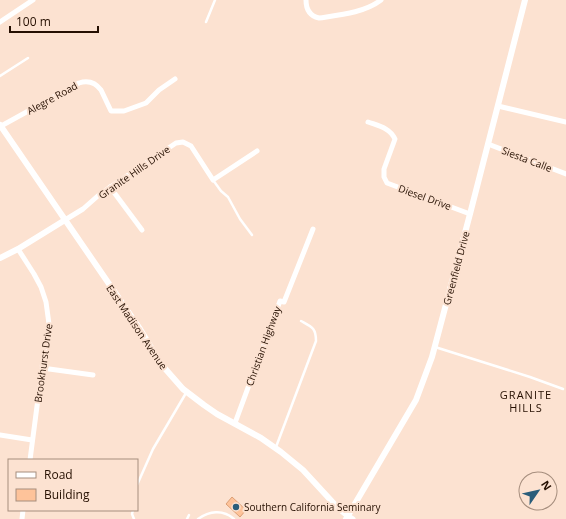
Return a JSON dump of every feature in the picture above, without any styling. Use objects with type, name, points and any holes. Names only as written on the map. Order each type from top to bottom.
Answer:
[{"type":"street","points":[[0,22],[33,0]]},
{"type":"street","points":[[306,0],[306,6],[310,14],[319,18],[354,13],[381,0]]},
{"type":"street","name":"Greenfield Drive","points":[[349,518],[416,400],[434,347],[525,0]]},
{"type":"street","name":"Alegre Road","points":[[0,125],[82,82],[90,82],[99,87],[111,111],[124,111],[146,103],[159,90],[175,79]]},
{"type":"street","points":[[498,106],[566,122]]},
{"type":"street","name":"Diesel Drive","points":[[368,122],[389,130],[395,140],[384,169],[384,177],[387,183],[470,214]]},
{"type":"street","name":"East Madison Avenue","points":[[0,125],[140,329],[161,364],[183,389],[217,414],[276,447],[302,470],[349,518]]},
{"type":"street","name":"Granite Hills Drive","points":[[0,258],[18,249],[83,209],[100,194],[176,143],[183,142],[191,146],[213,180]]},
{"type":"street","name":"Siesta Calle","points":[[488,144],[566,174]]},
{"type":"street","points":[[213,180],[257,151]]},
{"type":"street","points":[[110,187],[142,230]]},
{"type":"street","name":"Christian Highway","points":[[235,423],[280,301],[284,302],[314,229]]},
{"type":"street","name":"Brookhurst Drive","points":[[18,249],[37,278],[41,287],[45,298],[49,324],[30,459]]},
{"type":"street","points":[[42,368],[93,375]]},
{"type":"street","points":[[0,434],[32,440]]},
{"type":"lane","points":[[206,22],[215,0]]},
{"type":"lane","points":[[0,76],[28,58]]},
{"type":"lane","points":[[213,180],[221,191],[228,197],[240,219],[252,235]]},
{"type":"lane","points":[[276,447],[316,341],[316,334],[312,328],[301,321]]},
{"type":"lane","points":[[434,347],[563,389]]},
{"type":"lane","points":[[138,483],[153,449],[187,392]]},
{"type":"lane","points":[[198,519],[206,514],[218,512],[229,515],[234,519]]},
{"type":"lane","points":[[187,519],[189,515]]},
{"type":"building","points":[[232,497],[246,510],[240,517],[226,504]]},
{"type":"place","name":"Southern California Seminary","points":[[236,507]]},
{"type":"district","name":"GRANITE HILLS","points":[[526,400]]}]
